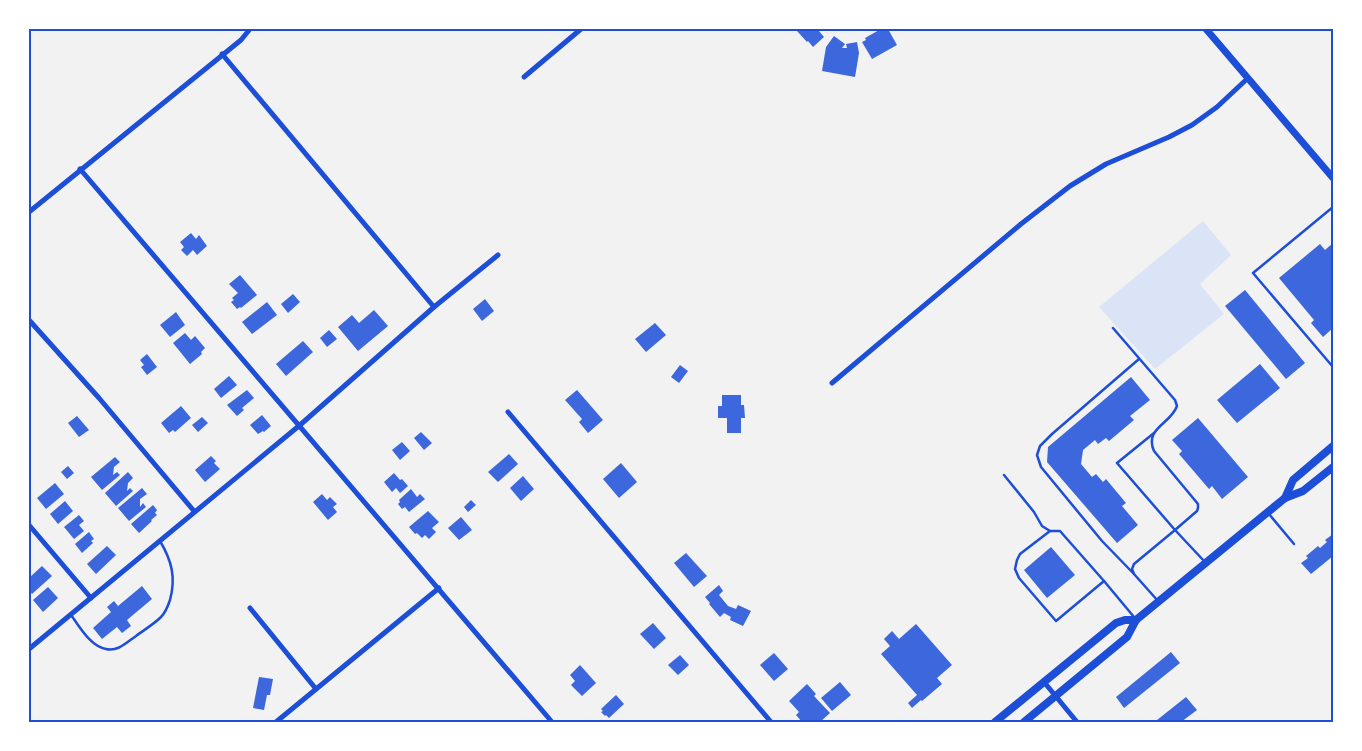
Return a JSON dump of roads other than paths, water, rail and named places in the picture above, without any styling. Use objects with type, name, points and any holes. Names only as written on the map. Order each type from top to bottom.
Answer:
[{"type":"main road","points":[[1206,29],[1333,178]]},
{"type":"main road","points":[[1285,498],[1293,480],[1333,446]]},
{"type":"main road","points":[[1024,722],[1127,637],[1136,620],[1285,498],[1303,491],[1333,467]]},
{"type":"main road","points":[[995,722],[1116,623],[1125,620],[1136,620]]},
{"type":"street","points":[[29,212],[241,40],[250,29]]},
{"type":"street","points":[[524,77],[581,29]]},
{"type":"street","points":[[222,54],[434,307]]},
{"type":"street","points":[[832,383],[1021,224],[1070,186],[1106,164],[1192,125],[1217,108],[1248,78]]},
{"type":"street","points":[[80,170],[552,722]]},
{"type":"street","points":[[29,649],[300,425],[434,307],[498,255]]},
{"type":"street","points":[[29,320],[99,398],[194,511]]},
{"type":"street","points":[[508,412],[771,722]]},
{"type":"street","points":[[29,525],[91,598]]},
{"type":"street","points":[[276,722],[439,588]]},
{"type":"street","points":[[250,608],[316,689]]},
{"type":"street","points":[[1044,682],[1077,722]]},
{"type":"lane","points":[[1333,207],[1254,273],[1333,367]]},
{"type":"lane","points":[[1113,328],[1175,400],[1177,406],[1175,411],[1154,433],[1117,463],[1206,564]]},
{"type":"lane","points":[[1139,358],[1052,434],[1040,446],[1037,454],[1041,467],[1102,541],[1159,602]]},
{"type":"lane","points":[[1134,574],[1132,569],[1134,564],[1197,511],[1198,504],[1154,451],[1152,445],[1154,433]]},
{"type":"lane","points":[[1004,476],[1034,512],[1042,526],[1050,532]]},
{"type":"lane","points":[[1268,513],[1294,544]]},
{"type":"lane","points":[[1104,581],[1056,621],[1018,578],[1015,569],[1020,554],[1050,532],[1060,530],[1104,581],[1136,620]]},
{"type":"lane","points":[[71,614],[85,635],[95,645],[106,650],[120,648],[162,616],[168,605],[173,588],[173,572],[168,554],[160,540]]}]
